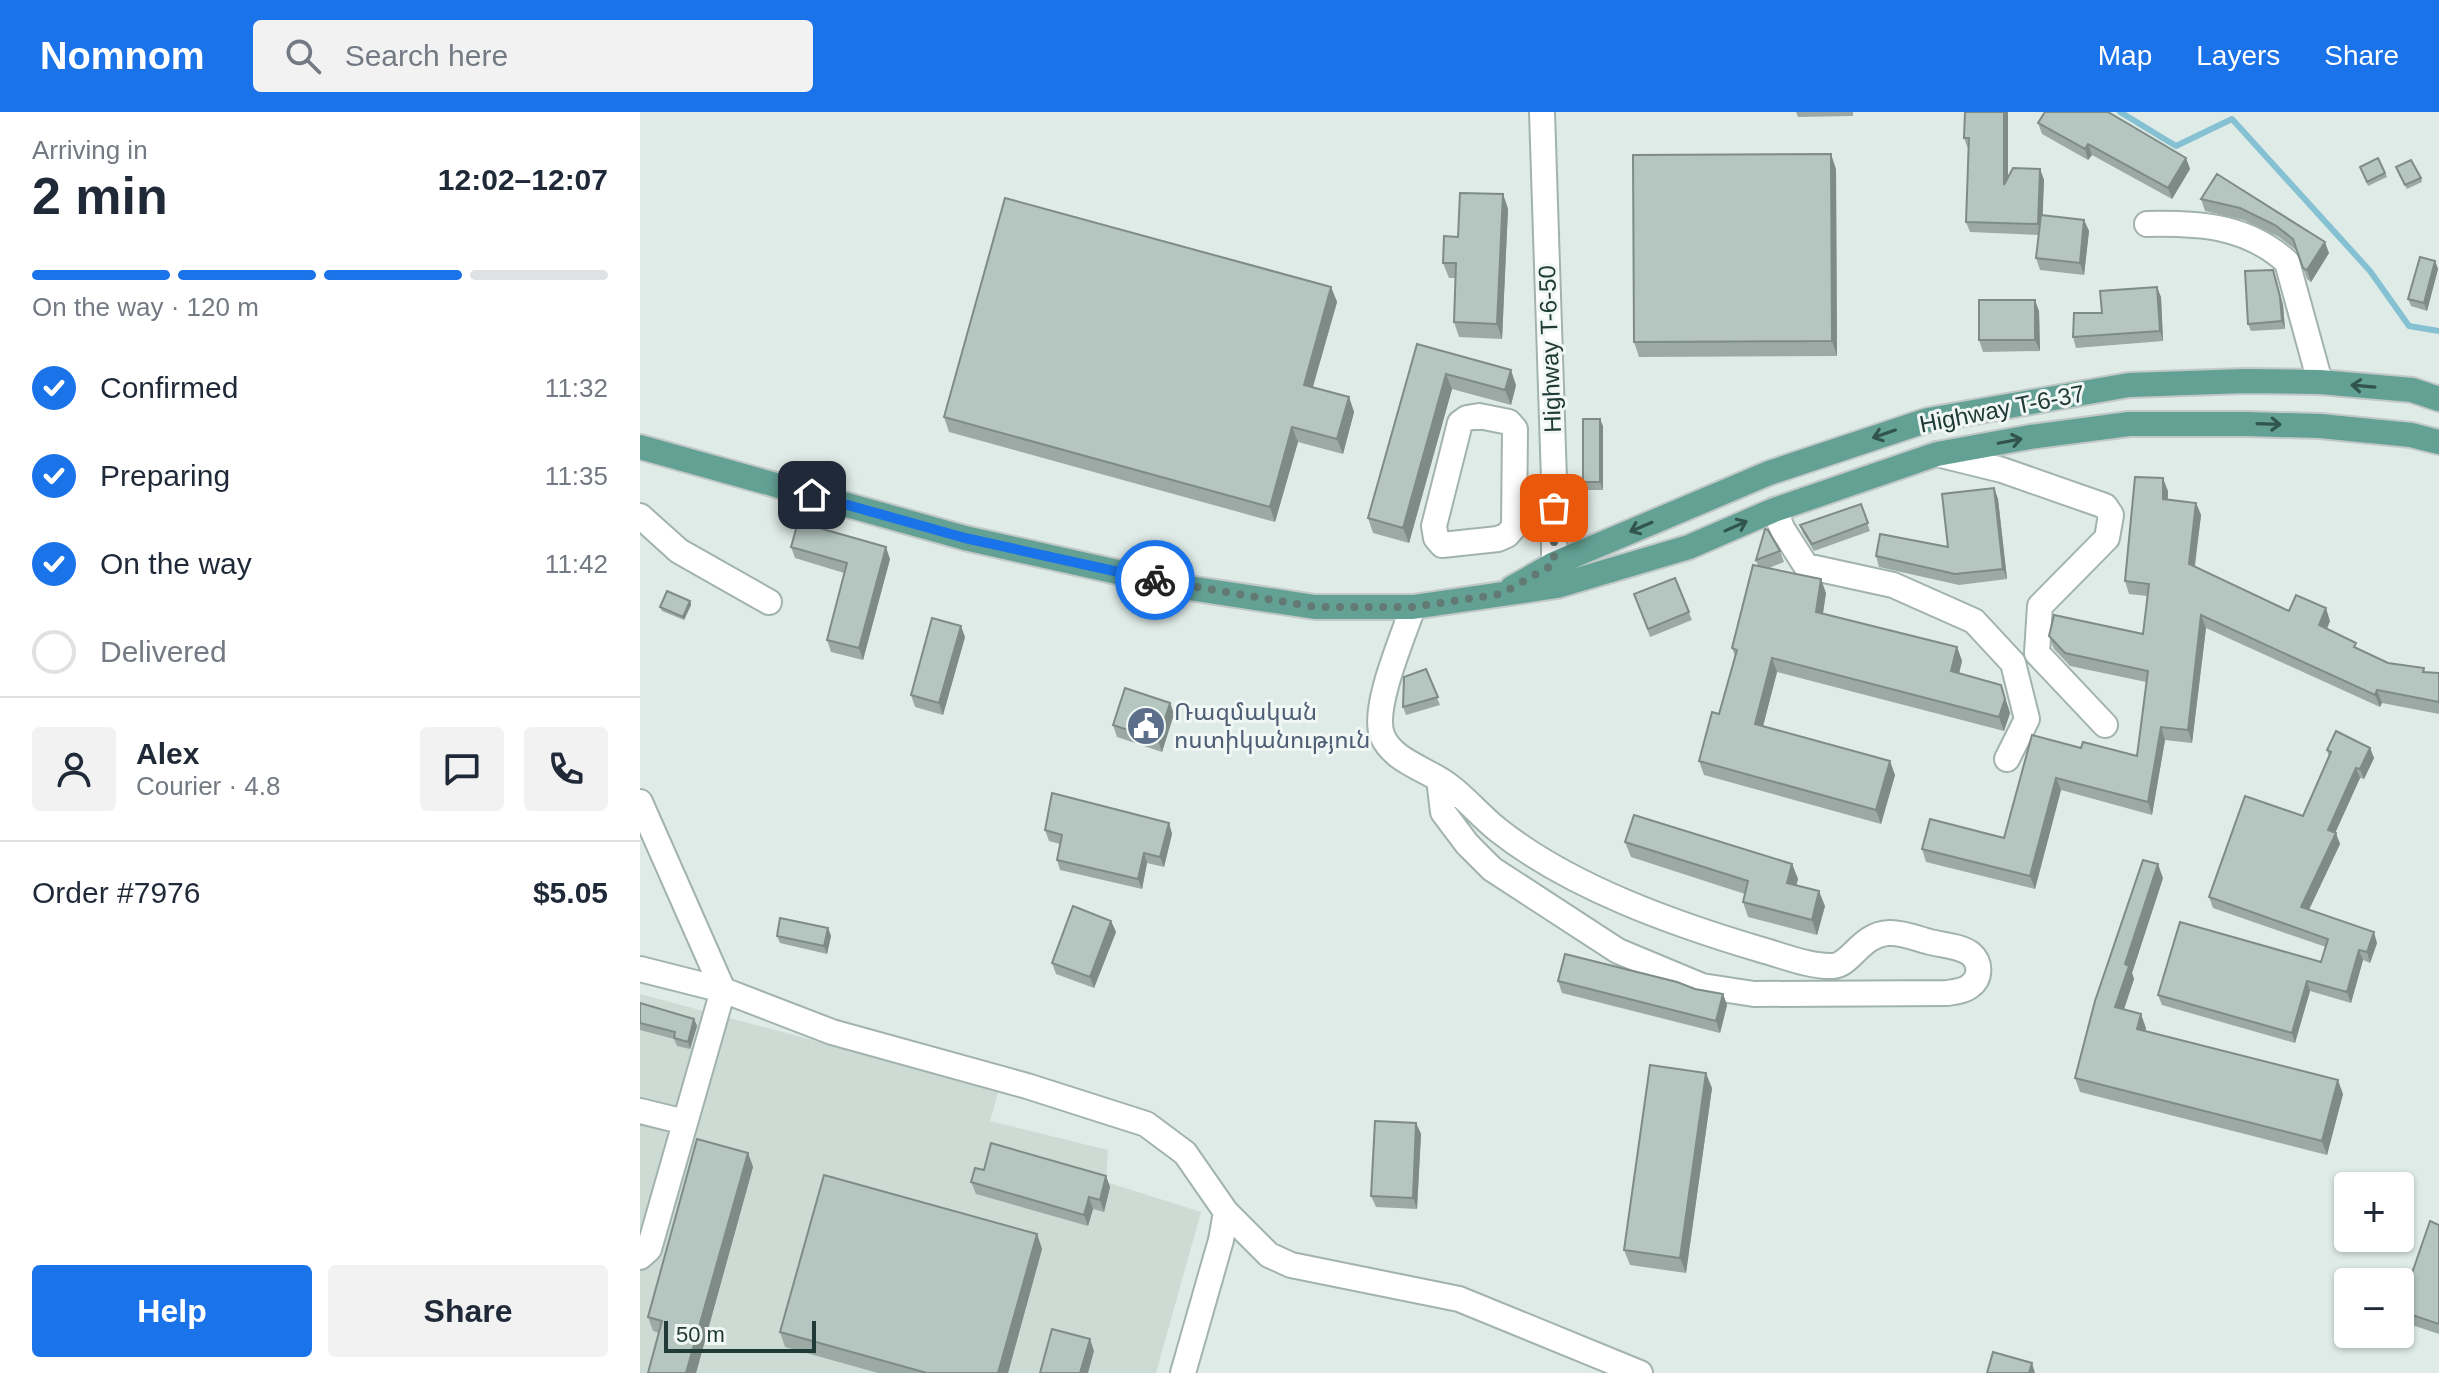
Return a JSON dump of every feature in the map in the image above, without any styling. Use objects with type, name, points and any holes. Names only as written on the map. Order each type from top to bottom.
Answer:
[{"type":"main road","name":"Highway T-6-37","points":[[647,452],[965,538],[1189,588],[1315,607],[1413,607],[1501,594],[1555,575],[1769,473],[1928,420],[2129,385],[2320,382],[2412,390],[2439,399]]},
{"type":"main road","points":[[1928,420],[1937,454]]},
{"type":"main road","name":"Highway T-6-37","points":[[1555,575],[1689,547],[1774,510],[1937,454],[2030,437],[2129,424],[2320,426],[2411,435],[2439,442]]},
{"type":"street","name":"Highway T-6-50","points":[[1542,112],[1555,575]]},
{"type":"street","points":[[2147,224],[2200,223],[2248,236],[2287,262],[2320,382]]},
{"type":"street","points":[[1479,416],[1509,422],[1515,429],[1516,481],[1514,527],[1507,535],[1498,539],[1442,545],[1436,538],[1434,526],[1460,423],[1467,418],[1479,416]]},
{"type":"street","points":[[1937,454],[2002,470],[2105,506],[2111,515],[2107,538],[2040,606],[2037,653],[2105,725]]},
{"type":"street","points":[[1516,481],[1554,480]]},
{"type":"street","points":[[1774,510],[1806,566],[1893,585],[1974,621],[2013,663],[2027,719],[2007,759]]},
{"type":"street","points":[[640,516],[679,551],[769,602]]},
{"type":"street","points":[[1413,607],[1379,717],[1390,751],[1439,779],[1498,831],[1572,879],[1707,933],[1795,959],[1832,966],[1840,964],[1862,942],[1891,932],[1971,954],[1979,972],[1971,986],[1947,993],[1766,994],[1702,986],[1618,951],[1492,869],[1467,844],[1443,812],[1439,779]]},
{"type":"street","points":[[640,802],[723,990],[649,1249],[640,1257]]},
{"type":"street","points":[[640,969],[723,990],[832,1032],[1027,1086],[1146,1124],[1185,1153],[1226,1212],[1269,1255],[1291,1265],[1459,1299],[1640,1373]]},
{"type":"street","points":[[640,1111],[685,1122]]},
{"type":"street","points":[[1183,1373],[1226,1212]]},
{"type":"shaded area","points":[[640,994],[999,1090],[990,1121],[1108,1150],[1106,1182],[1201,1212],[1156,1373],[640,1373]]},
{"type":"building","points":[[1965,112],[2004,112],[2004,185],[2013,168],[2040,169],[2038,224],[1966,222],[1969,138],[1964,138]]},
{"type":"building","points":[[2045,112],[2108,112],[2186,158],[2168,188],[2088,144],[2085,149],[2038,123]]},
{"type":"building","points":[[1831,154],[1832,341],[1634,342],[1633,155]]},
{"type":"building","points":[[2378,158],[2385,173],[2367,182],[2360,167]]},
{"type":"building","points":[[2411,160],[2421,178],[2405,185],[2396,167]]},
{"type":"building","points":[[2217,174],[2325,242],[2307,270],[2303,268],[2293,239],[2275,225],[2240,208],[2201,199]]},
{"type":"building","points":[[1460,193],[1503,194],[1497,324],[1454,322],[1456,263],[1443,263],[1444,236],[1458,237]]},
{"type":"building","points":[[1005,198],[1331,287],[1304,385],[1349,397],[1337,439],[1292,427],[1270,507],[944,417]]},
{"type":"building","points":[[2041,215],[2084,220],[2080,263],[2036,258]]},
{"type":"building","points":[[2420,257],[2435,261],[2424,303],[2408,299]]},
{"type":"building","points":[[2273,270],[2282,321],[2248,324],[2245,271]]},
{"type":"building","points":[[2157,287],[2160,331],[2073,337],[2074,313],[2102,313],[2100,291]]},
{"type":"building","points":[[1979,300],[2035,300],[2035,340],[1979,340]]},
{"type":"building","points":[[1417,344],[1511,370],[1505,390],[1446,374],[1403,528],[1368,518]]},
{"type":"building","points":[[1583,419],[1600,419],[1600,482],[1583,482]]},
{"type":"building","points":[[2135,477],[2163,478],[2163,499],[2196,503],[2189,564],[2289,611],[2296,595],[2326,608],[2319,625],[2356,643],[2354,647],[2388,663],[2439,673],[2439,702],[2377,690],[2375,695],[2201,615],[2188,730],[2161,727],[2148,802],[2056,778],[2030,876],[1922,849],[1930,819],[2004,838],[2032,735],[2081,748],[2083,742],[2137,756],[2148,671],[2065,653],[2049,636],[2054,615],[2143,634],[2149,584],[2125,581]]},
{"type":"building","points":[[1994,488],[2003,569],[1955,574],[1876,556],[1880,534],[1948,547],[1942,494]]},
{"type":"building","points":[[1861,504],[1868,523],[1812,544],[1800,525]]},
{"type":"building","points":[[798,522],[886,547],[859,648],[827,640],[847,563],[791,547]]},
{"type":"building","points":[[1765,529],[1780,551],[1756,560]]},
{"type":"building","points":[[1753,565],[1821,579],[1816,612],[1957,647],[1951,671],[2001,685],[2005,699],[1999,717],[1772,658],[1755,724],[1890,761],[1876,810],[1699,761],[1712,712],[1719,714],[1737,650],[1732,648]]},
{"type":"building","points":[[1675,578],[1689,612],[1648,629],[1634,594]]},
{"type":"building","points":[[667,591],[690,601],[683,617],[660,607]]},
{"type":"building","points":[[932,618],[961,626],[939,703],[911,695]]},
{"type":"building","points":[[1426,669],[1438,697],[1403,707],[1404,677]]},
{"type":"building","name":"Ռազմական ոստիկանություն","points":[[1125,688],[1170,703],[1158,740],[1113,725]]},
{"type":"building","points":[[2336,731],[2370,748],[2360,769],[2356,768],[2328,830],[2336,833],[2301,907],[2374,932],[2367,952],[2359,950],[2347,992],[2307,981],[2292,1033],[2158,995],[2180,922],[2321,962],[2328,939],[2209,897],[2245,796],[2303,816],[2331,752],[2327,750]]},
{"type":"building","points":[[1052,793],[1169,823],[1160,857],[1144,853],[1138,879],[1057,860],[1062,835],[1045,830]]},
{"type":"building","points":[[1634,815],[1792,864],[1787,883],[1819,891],[1812,920],[1743,902],[1748,881],[1625,842]]},
{"type":"building","points":[[2143,860],[2158,864],[2125,964],[2129,966],[2115,1007],[2141,1014],[2137,1029],[2338,1080],[2322,1141],[2075,1078],[2095,1001]]},
{"type":"building","points":[[1073,906],[1111,921],[1090,977],[1052,963]]},
{"type":"building","points":[[780,918],[828,928],[824,946],[777,936]]},
{"type":"building","points":[[1565,954],[1723,994],[1716,1021],[1558,981]]},
{"type":"building","points":[[640,1003],[694,1019],[688,1042],[674,1038],[675,1032],[640,1023]]},
{"type":"building","points":[[1650,1065],[1706,1073],[1680,1258],[1624,1250]]},
{"type":"building","points":[[1375,1121],[1416,1123],[1413,1198],[1371,1196]]},
{"type":"building","points":[[697,1139],[748,1153],[686,1373],[648,1373],[662,1321],[648,1317]]},
{"type":"building","points":[[991,1143],[1106,1176],[1100,1200],[1089,1197],[1084,1215],[971,1182],[975,1168],[984,1170]]},
{"type":"building","points":[[824,1175],[1037,1234],[998,1373],[927,1373],[780,1332]]},
{"type":"building","points":[[2430,1221],[2439,1225],[2439,1324],[2414,1316],[2414,1268]]},
{"type":"building","points":[[1052,1329],[1090,1339],[1080,1373],[1040,1373]]},
{"type":"building","points":[[1993,1352],[2032,1363],[2029,1373],[1987,1373]]},
{"type":"waterway","points":[[2120,112],[2176,146],[2232,119],[2370,271],[2409,326],[2439,331]]},
{"type":"way so far","points":[[1155,580],[1315,607],[1413,607],[1501,594],[1554,564],[1554,508]]},
{"type":"place","name":"Ռազմական ոստիկանություն","points":[[1146,726]]},
{"type":"route","points":[[812,495],[965,538],[1155,580]]}]
